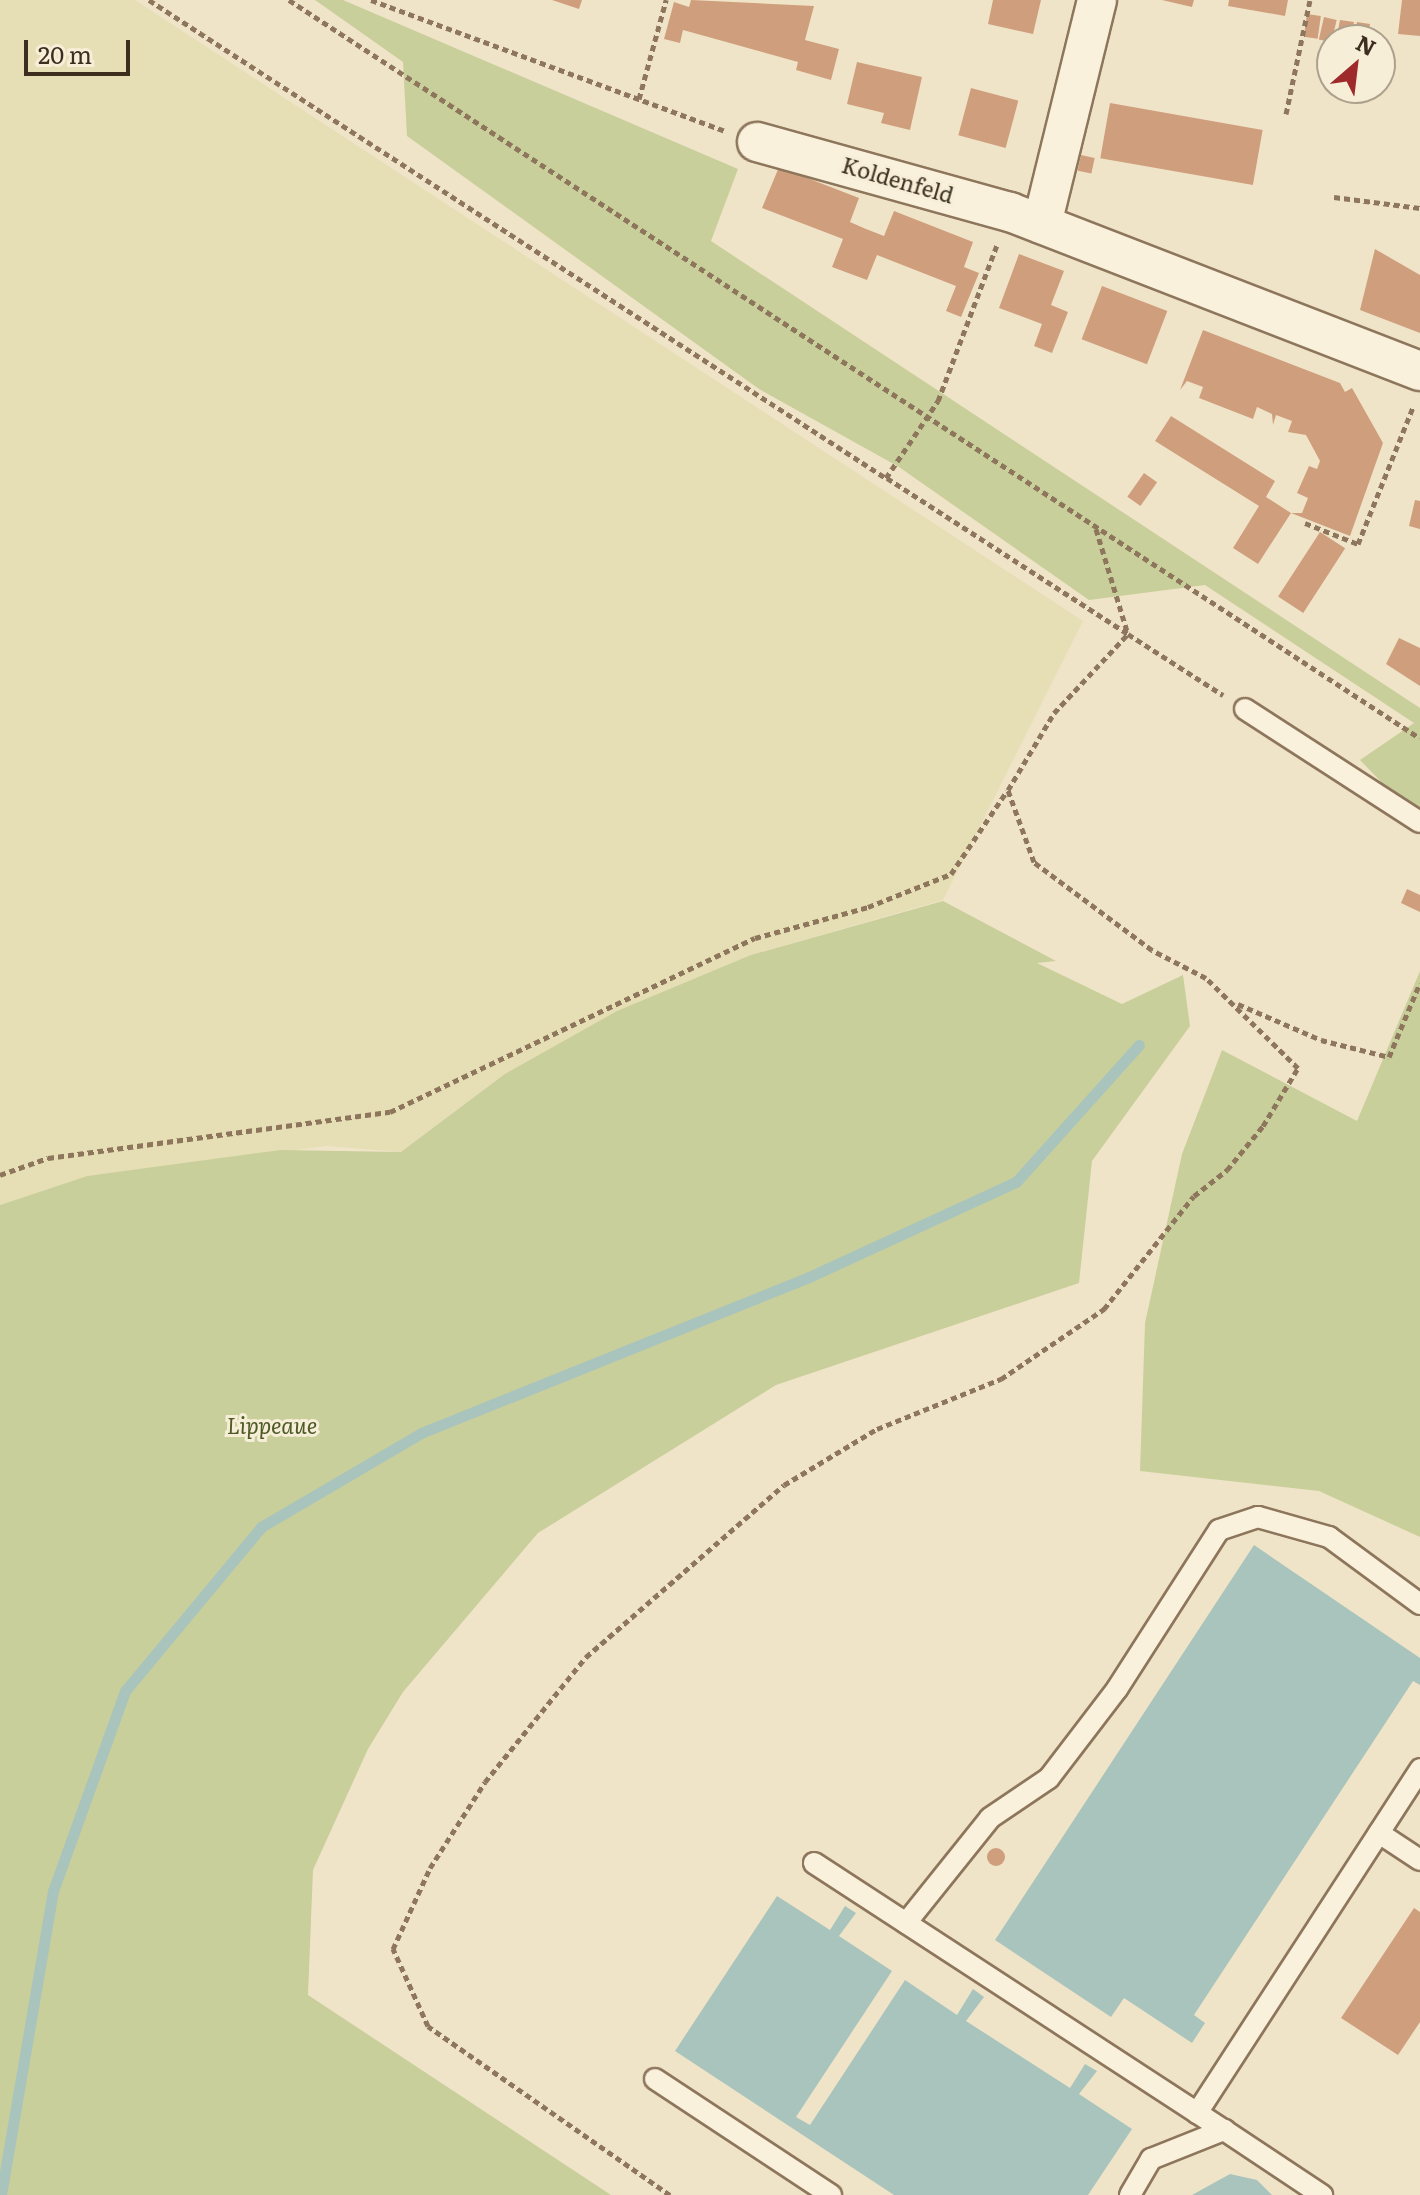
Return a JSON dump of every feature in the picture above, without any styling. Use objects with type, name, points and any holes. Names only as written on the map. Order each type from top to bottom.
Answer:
[{"type":"street","points":[[1026,218],[1097,0]]},
{"type":"street","name":"Koldenfeld","points":[[757,142],[1026,218],[1417,387]]},
{"type":"lane","points":[[1245,709],[1420,822]]},
{"type":"lane","points":[[906,1923],[990,1818],[1049,1778],[1117,1689],[1219,1530],[1258,1517],[1329,1537],[1420,1604]]},
{"type":"lane","points":[[1197,2113],[1420,1769]]},
{"type":"lane","points":[[1379,1833],[1420,1860]]},
{"type":"lane","points":[[814,1863],[1322,2195]]},
{"type":"lane","points":[[655,2079],[831,2195]]},
{"type":"lane","points":[[1130,2195],[1151,2159],[1224,2130]]},
{"type":"path","points":[[149,0],[1245,709]]},
{"type":"path","points":[[289,0],[1420,738]]},
{"type":"path","points":[[371,0],[757,142]]},
{"type":"path","points":[[639,99],[666,0]]},
{"type":"path","points":[[1286,114],[1310,0]]},
{"type":"path","points":[[1334,197],[1420,208]]},
{"type":"path","points":[[886,478],[923,413],[938,401],[1026,218]]},
{"type":"path","points":[[1305,523],[1358,544],[1417,387]]},
{"type":"path","points":[[1096,528],[1128,634]]},
{"type":"path","points":[[0,1175],[48,1158],[390,1112],[755,938],[868,907],[951,874],[1008,790],[1054,713],[1128,634]]},
{"type":"path","points":[[670,2195],[428,2026],[393,1949],[430,1868],[534,1713],[586,1657],[772,1494],[877,1429],[1001,1379],[1104,1309],[1194,1196],[1236,1159],[1298,1068],[1233,1002],[1034,862],[1008,790]]},
{"type":"path","points":[[1233,1002],[1321,1040],[1389,1057],[1420,983]]},
{"type":"shaded area","points":[[0,0],[135,0],[1083,621],[943,900],[751,955],[578,1039],[401,1152],[327,1146],[87,1176],[0,1205]]},
{"type":"green space","points":[[315,0],[343,0],[738,169],[711,241],[1420,708],[1420,822],[1360,760],[1414,723],[1205,585],[1089,600],[899,467],[759,389],[407,136],[403,62]]},
{"type":"green space","name":"Lippeaue","points":[[943,901],[1056,961],[1037,963],[1122,1004],[1183,975],[1190,1026],[1092,1161],[1079,1283],[776,1385],[538,1533],[403,1692],[368,1749],[313,1870],[308,1995],[611,2195],[0,2195],[0,1205],[87,1176],[281,1150],[401,1152],[505,1074],[617,1011],[751,955]]},
{"type":"green space","points":[[1420,971],[1420,1537],[1319,1491],[1140,1471],[1145,1323],[1182,1154],[1222,1050],[1357,1121]]},
{"type":"water","points":[[1254,1545],[1420,1658],[1420,1685],[1413,1681],[1194,2015],[1205,2023],[1192,2043],[1124,1998],[1111,2017],[995,1940]]},
{"type":"water","points":[[777,1896],[830,1930],[845,1906],[856,1913],[839,1936],[892,1971],[796,2117],[810,2125],[905,1980],[957,2015],[973,1989],[984,1997],[966,2021],[1070,2088],[1085,2064],[1097,2071],[1079,2094],[1132,2129],[1088,2195],[894,2195],[675,2051]]},
{"type":"water","points":[[1230,2174],[1257,2180],[1272,2195],[1192,2195]]},
{"type":"building","points":[[552,0],[582,0],[579,9]]},
{"type":"building","points":[[691,0],[814,6],[805,40],[839,49],[831,80],[796,70],[798,62],[683,30],[680,43],[664,39],[674,2],[689,7]]},
{"type":"building","points":[[993,0],[1041,0],[1033,34],[988,24]]},
{"type":"building","points":[[1162,0],[1194,0],[1192,7]]},
{"type":"building","points":[[1229,0],[1288,0],[1285,16],[1228,6]]},
{"type":"building","points":[[1402,0],[1420,0],[1420,36],[1398,34]]},
{"type":"building","points":[[1307,14],[1321,16],[1320,24],[1316,24],[1316,38],[1304,37]]},
{"type":"building","points":[[1324,17],[1337,20],[1336,24],[1322,24]]},
{"type":"building","points":[[1340,20],[1354,22],[1354,24],[1339,24]]},
{"type":"building","points":[[857,62],[922,77],[910,130],[881,123],[884,113],[847,104]]},
{"type":"building","points":[[971,88],[1018,101],[1006,148],[958,135]]},
{"type":"building","points":[[1110,103],[1263,130],[1253,185],[1100,158]]},
{"type":"building","points":[[1081,155],[1095,158],[1091,174],[1078,171]]},
{"type":"building","points":[[779,167],[859,198],[850,222],[884,236],[894,211],[973,242],[964,267],[979,273],[961,317],[946,311],[956,286],[877,255],[867,280],[832,267],[843,239],[762,208]]},
{"type":"building","points":[[1375,249],[1420,275],[1420,333],[1360,310]]},
{"type":"building","points":[[1019,254],[1064,271],[1051,305],[1068,312],[1052,353],[1034,346],[1042,324],[999,308]]},
{"type":"building","points":[[1102,286],[1167,311],[1147,364],[1082,339]]},
{"type":"building","points":[[1203,330],[1340,383],[1345,392],[1352,388],[1383,443],[1350,536],[1291,513],[1302,513],[1308,498],[1297,493],[1309,466],[1317,469],[1320,461],[1306,435],[1288,432],[1292,421],[1276,415],[1273,425],[1272,414],[1257,407],[1253,419],[1199,398],[1203,387],[1187,381],[1180,390]]},
{"type":"building","points":[[1171,416],[1275,481],[1266,497],[1291,513],[1258,564],[1233,548],[1259,506],[1155,441]]},
{"type":"building","points":[[1144,473],[1157,482],[1140,506],[1127,497]]},
{"type":"building","points":[[1415,500],[1420,501],[1420,529],[1409,526]]},
{"type":"building","points":[[1320,532],[1345,548],[1303,613],[1278,597]]},
{"type":"building","points":[[1399,638],[1420,648],[1420,686],[1386,664]]},
{"type":"building","points":[[1407,889],[1420,895],[1420,912],[1401,903]]},
{"type":"building","points":[[996,1848],[1005,1857],[996,1866],[987,1857]]},
{"type":"building","points":[[1414,1908],[1420,1912],[1420,2022],[1398,2055],[1341,2018]]},
{"type":"waterway","points":[[1,2195],[53,1891],[125,1691],[261,1527],[421,1433],[809,1277],[1016,1182],[1139,1045]]}]
